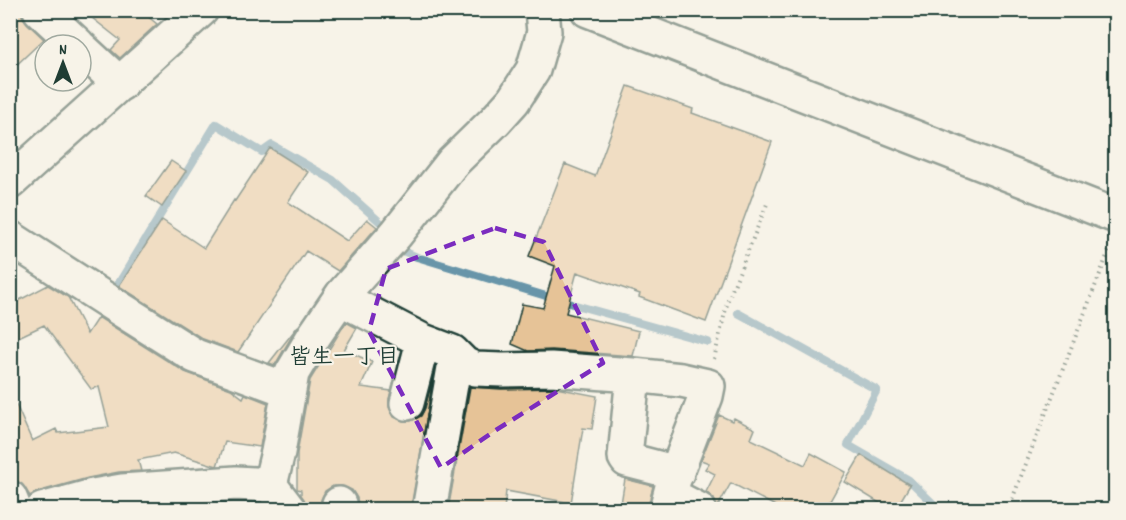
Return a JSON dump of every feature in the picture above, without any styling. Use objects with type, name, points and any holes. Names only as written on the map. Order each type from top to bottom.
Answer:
[{"type":"street","points":[[40,10],[65,33]]},
{"type":"street","points":[[10,182],[201,10]]},
{"type":"street","points":[[42,510],[93,496],[122,491],[236,483],[280,497],[278,452],[292,373],[340,298],[396,234],[453,162],[495,122],[513,101],[533,70],[544,32],[542,10]]},
{"type":"street","points":[[588,10],[1116,216]]},
{"type":"street","points":[[93,59],[120,84]]},
{"type":"street","points":[[10,238],[195,356],[288,390]]},
{"type":"street","points":[[340,298],[452,352],[464,364],[475,369],[551,369],[681,380],[708,386],[671,492]]},
{"type":"street","points":[[407,403],[423,340]]},
{"type":"street","points":[[429,510],[456,357]]},
{"type":"street","points":[[633,375],[624,457],[699,510]]},
{"type":"street","points":[[10,498],[15,510]]},
{"type":"path","points":[[708,386],[728,300],[767,204]]},
{"type":"path","points":[[1008,510],[1116,234]]},
{"type":"highlighted area","points":[[495,228],[544,242],[603,363],[496,430],[441,468],[369,331],[386,269]]},
{"type":"building","points":[[10,10],[22,10],[22,16],[38,33],[33,33],[33,49],[10,71]]},
{"type":"building","points":[[82,10],[140,10],[157,24],[120,58],[111,50],[120,40]]},
{"type":"building","points":[[628,86],[693,109],[692,113],[772,142],[706,322],[639,297],[640,294],[577,272],[566,313],[639,331],[633,356],[552,350],[528,351],[512,344],[522,304],[543,308],[555,266],[529,256],[565,164],[595,176]]},
{"type":"building","points":[[270,148],[308,172],[288,202],[347,241],[367,219],[377,227],[338,271],[306,251],[238,352],[203,339],[119,286],[162,220],[204,248]]},
{"type":"building","points":[[171,161],[186,171],[162,207],[146,196]]},
{"type":"building","points":[[48,285],[68,297],[87,334],[98,317],[185,372],[231,389],[243,398],[245,394],[268,403],[260,447],[225,442],[217,466],[174,453],[138,460],[141,471],[119,472],[88,478],[30,496],[22,484],[12,479],[10,475],[10,391],[32,441],[56,429],[58,433],[109,427],[99,387],[91,389],[44,325],[10,341],[10,305]]},
{"type":"building","points":[[346,322],[357,328],[344,350],[372,362],[361,387],[391,391],[389,407],[394,417],[403,421],[411,421],[421,416],[434,374],[411,510],[359,510],[357,498],[352,490],[342,486],[333,486],[325,491],[321,500],[321,510],[307,509],[301,490],[297,489],[297,453],[310,380]]},
{"type":"building","points":[[298,326],[275,365],[269,363]]},
{"type":"building","points":[[470,387],[556,388],[597,396],[592,429],[583,428],[571,503],[506,491],[504,510],[448,510]]},
{"type":"building","points":[[719,415],[732,421],[734,418],[755,429],[751,439],[805,465],[811,453],[846,472],[825,510],[783,510],[731,483],[717,508],[714,499],[706,492],[715,474],[705,469],[709,463],[701,460]]},
{"type":"building","points":[[861,455],[910,485],[895,510],[891,510],[845,482]]},
{"type":"building","points":[[625,479],[653,486],[648,510],[620,510]]},
{"type":"waterway","points":[[112,294],[216,124],[262,152],[272,145],[333,180],[389,230]]},
{"type":"waterway","points":[[396,248],[417,257],[579,306],[708,342]]},
{"type":"waterway","points":[[738,313],[877,390],[848,445],[909,480],[940,510]]},
{"type":"district","name":"皆生一丁目","points":[[344,358]]}]
